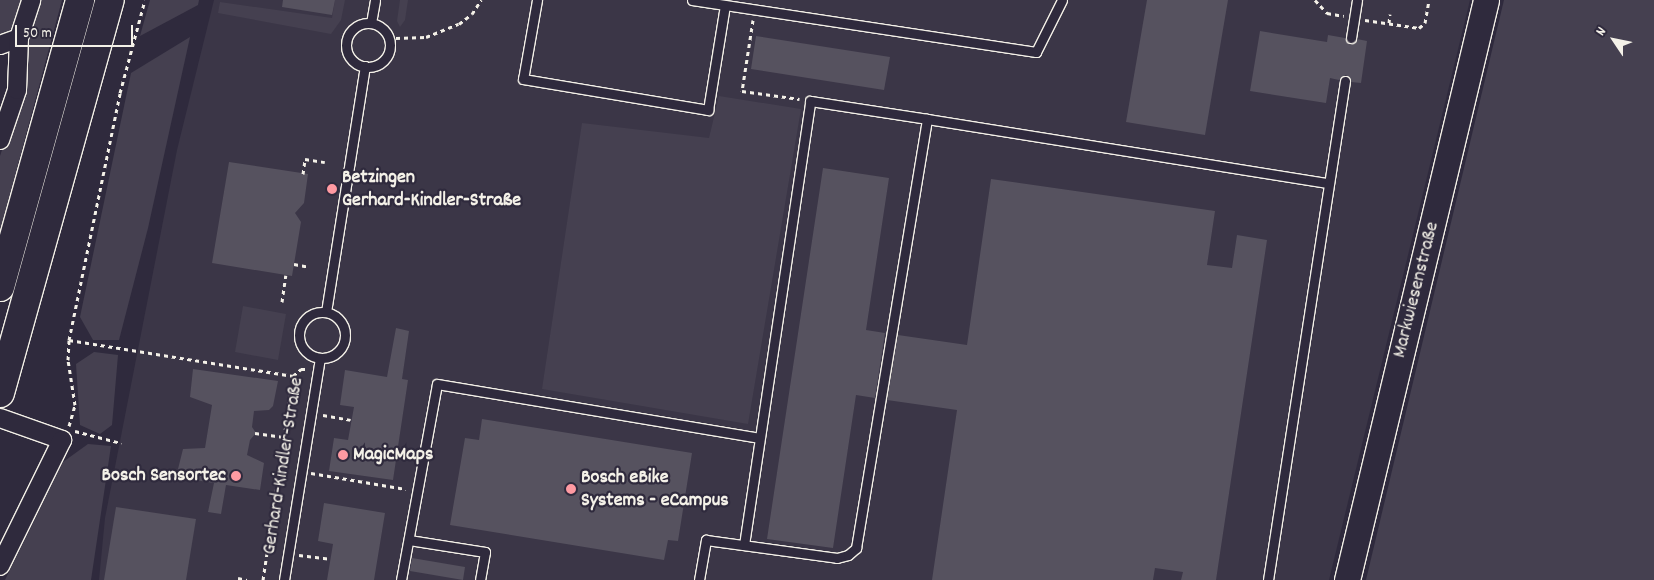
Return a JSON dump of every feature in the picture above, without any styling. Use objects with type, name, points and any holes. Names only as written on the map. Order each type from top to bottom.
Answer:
[{"type":"highway","points":[[0,287],[80,0]]},
{"type":"highway","points":[[0,393],[110,0]]},
{"type":"street","points":[[0,140],[16,90],[19,38],[31,0]]},
{"type":"street","name":"Markwiesenstraße","points":[[1347,580],[1486,0]]},
{"type":"street","points":[[0,44],[19,38]]},
{"type":"street","points":[[0,418],[62,440],[0,566]]},
{"type":"lane","points":[[371,23],[375,0]]},
{"type":"lane","points":[[537,0],[523,79],[708,110],[725,5]]},
{"type":"lane","points":[[692,0],[1036,52],[1062,0]]},
{"type":"lane","points":[[1351,38],[1357,0]]},
{"type":"lane","points":[[371,23],[387,34],[390,48],[383,60],[365,66],[352,59],[347,41],[357,26],[371,23]]},
{"type":"lane","points":[[326,312],[365,66]]},
{"type":"lane","points":[[1268,580],[1345,81]]},
{"type":"lane","points":[[744,545],[810,101],[1328,183]]},
{"type":"lane","points":[[699,580],[706,540],[837,558],[848,555],[856,548],[927,119]]},
{"type":"lane","name":"Gerhard-Kindler-Straße","points":[[326,312],[342,324],[344,342],[333,355],[320,358],[308,353],[302,346],[301,329],[312,315],[326,312]]},
{"type":"lane","name":"Gerhard-Kindler-Straße","points":[[284,580],[320,358]]},
{"type":"lane","points":[[401,580],[437,384],[759,438]]},
{"type":"lane","points":[[408,540],[485,552],[480,580]]},
{"type":"path","points":[[121,443],[68,430],[75,405],[68,360],[68,340],[120,93],[145,0]]},
{"type":"path","points":[[396,38],[426,37],[440,32],[465,19],[481,0]]},
{"type":"path","points":[[1315,0],[1327,13],[1389,23],[1423,26],[1429,0]]},
{"type":"path","points":[[754,10],[742,91],[810,101]]},
{"type":"path","points":[[1389,23],[1390,14]]},
{"type":"path","points":[[302,174],[305,159],[325,162]]},
{"type":"path","points":[[294,264],[310,267]]},
{"type":"path","points":[[282,302],[286,275]]},
{"type":"path","points":[[68,340],[293,376]]},
{"type":"path","points":[[263,580],[293,376],[301,369],[317,368]]},
{"type":"path","points":[[310,412],[351,420]]},
{"type":"path","points":[[255,433],[284,437]]},
{"type":"path","points":[[301,472],[401,486]]},
{"type":"path","points":[[289,553],[330,559]]},
{"type":"path","points":[[238,578],[247,580]]},
{"type":"shaded area","points":[[0,0],[26,0],[23,12],[7,34],[0,37]]},
{"type":"shaded area","points":[[41,0],[62,0],[0,232],[0,156],[22,90],[27,65],[26,37]]},
{"type":"shaded area","points":[[150,0],[199,0],[198,5],[140,36]]},
{"type":"shaded area","points":[[214,0],[1470,0],[1329,580],[99,580],[105,518],[177,150]]},
{"type":"shaded area","points":[[335,0],[345,0],[341,20],[331,34],[218,13],[220,2],[332,18]]},
{"type":"shaded area","points":[[400,0],[408,0],[405,20],[400,27],[397,21]]},
{"type":"shaded area","points":[[1504,0],[1654,0],[1654,580],[1366,580]]},
{"type":"shaded area","points":[[190,37],[148,228],[119,340],[93,340],[80,317],[131,73]]},
{"type":"shaded area","points":[[719,96],[801,109],[748,424],[542,389],[582,123],[709,138]]},
{"type":"shaded area","points":[[243,306],[286,314],[278,360],[235,352]]},
{"type":"shaded area","points":[[94,352],[118,355],[112,425],[100,434],[80,425],[76,364]]},
{"type":"shaded area","points":[[88,444],[111,446],[91,580],[5,580],[63,462]]},
{"type":"building","points":[[283,0],[335,0],[332,15],[282,7]]},
{"type":"building","points":[[1147,0],[1228,0],[1205,135],[1126,122]]},
{"type":"building","points":[[1260,31],[1327,42],[1328,35],[1345,38],[1351,44],[1357,39],[1367,41],[1361,83],[1351,82],[1346,75],[1339,80],[1330,78],[1326,103],[1250,91]]},
{"type":"building","points":[[756,36],[890,57],[884,90],[751,69]]},
{"type":"building","points":[[229,162],[308,174],[304,203],[295,213],[301,222],[292,276],[212,263]]},
{"type":"building","points":[[823,168],[889,178],[866,330],[885,333],[875,398],[856,395],[833,548],[767,539]]},
{"type":"building","points":[[991,179],[1215,211],[1207,265],[1232,268],[1237,235],[1267,240],[1216,580],[1181,580],[1183,572],[1155,568],[1153,580],[932,580],[957,410],[887,400],[898,335],[967,345]]},
{"type":"building","points":[[396,328],[409,331],[402,379],[408,380],[393,480],[329,471],[334,438],[348,440],[354,407],[340,405],[345,370],[387,377]]},
{"type":"building","points":[[193,369],[278,381],[273,406],[269,410],[254,411],[252,427],[256,433],[250,440],[247,455],[264,463],[260,490],[226,485],[221,514],[208,512],[214,483],[176,477],[183,449],[205,448],[212,405],[190,397]]},
{"type":"building","name":"Bosch eBike Systems - eCampus","points":[[482,419],[692,453],[678,541],[668,540],[664,560],[450,525],[465,438],[479,440]]},
{"type":"building","points":[[324,503],[385,513],[374,580],[327,580],[333,544],[318,541]]},
{"type":"building","points":[[116,507],[196,519],[186,580],[104,580]]},
{"type":"building","points":[[412,558],[465,567],[463,580],[410,571]]},
{"type":"place","name":"Betzingen Gerhard-Kindler-Straße","points":[[332,189]]},
{"type":"place","name":"MagicMaps","points":[[343,455]]},
{"type":"place","name":"Bosch Sensortec","points":[[236,476]]},
{"type":"place","name":"Bosch eBike Systems - eCampus","points":[[571,489]]}]
